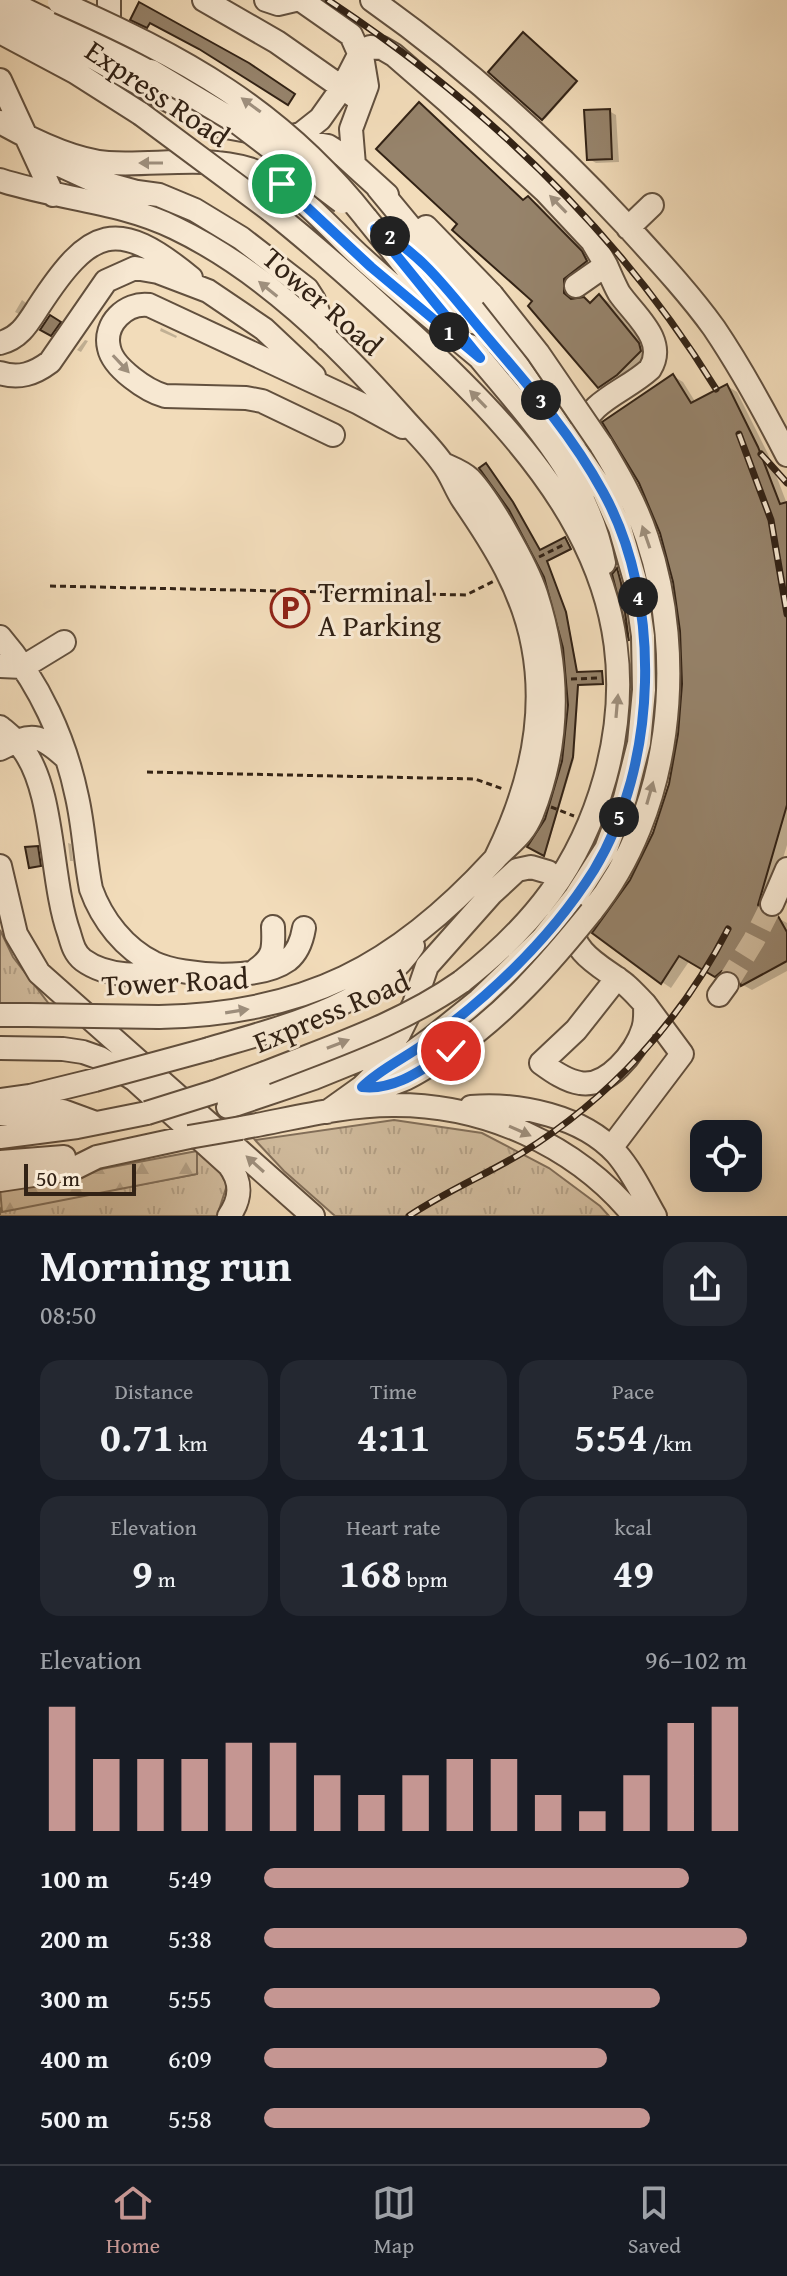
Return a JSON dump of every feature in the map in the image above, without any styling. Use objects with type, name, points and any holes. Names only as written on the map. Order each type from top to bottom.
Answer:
[{"type":"street","points":[[5,0],[52,40],[122,56],[246,128],[411,251],[539,397],[570,409],[593,408]]},
{"type":"street","points":[[55,0],[182,60],[246,101],[299,144],[329,172],[480,358]]},
{"type":"street","points":[[52,40],[108,0]]},
{"type":"street","points":[[108,0],[109,29],[122,56]]},
{"type":"street","points":[[204,0],[287,48],[352,95]]},
{"type":"street","points":[[266,0],[278,4],[298,0],[351,35],[368,78],[352,95],[301,134],[288,137]]},
{"type":"street","points":[[372,0],[399,8],[438,48],[520,118],[628,228],[715,330],[787,455]]},
{"type":"street","points":[[0,18],[108,65],[210,124],[328,146],[354,165],[435,235],[492,295],[560,384],[601,445],[636,509],[651,550],[662,602],[667,697],[651,787],[634,840],[617,875],[604,896],[541,973],[501,1012],[451,1051],[403,1080],[376,1089],[362,1087]]},
{"type":"street","name":"Express Road","points":[[0,32],[52,40],[141,114],[270,210],[337,266],[487,407],[530,457],[582,539],[603,585],[615,627],[618,663],[618,704],[607,771],[577,850],[556,918],[513,938],[461,982],[427,1004],[377,1029],[214,1092],[147,1113],[0,1137]]},
{"type":"street","points":[[360,53],[370,47],[382,48],[415,73],[546,192],[592,241],[619,293],[652,336],[655,357],[646,373],[593,408],[565,435]]},
{"type":"street","points":[[0,80],[53,195]]},
{"type":"street","points":[[352,95],[354,165]]},
{"type":"street","points":[[0,122],[27,137],[95,161],[220,163],[270,177],[293,192],[371,267],[480,358],[565,435],[569,471],[593,521],[615,627]]},
{"type":"street","points":[[27,137],[53,162],[65,168],[114,186],[171,199],[241,238],[307,289],[314,300],[327,340]]},
{"type":"street","name":"Tower Road","points":[[0,180],[53,195],[124,209],[186,233],[244,270],[327,340],[373,384],[443,464],[516,569],[531,635],[538,690],[528,799],[496,857],[454,902],[370,964],[339,981],[297,997],[229,1013],[159,1017],[0,1015]]},
{"type":"street","points":[[327,1112],[456,1019],[526,956],[576,896],[606,849],[625,798],[639,743],[645,679],[642,622],[628,554],[610,504],[581,456],[477,307],[378,188]]},
{"type":"street","points":[[628,228],[652,205]]},
{"type":"street","points":[[0,343],[19,334],[70,261],[92,244],[118,238],[142,243],[165,256],[208,291],[264,329],[326,388]]},
{"type":"street","points":[[576,286],[606,265]]},
{"type":"street","points":[[3,376],[24,376],[39,371],[50,362],[95,294],[106,281],[121,272],[135,268],[158,272],[208,291]]},
{"type":"street","points":[[333,435],[288,424],[262,401],[156,393],[114,359],[108,338],[117,318],[126,308],[138,303],[149,305],[418,435]]},
{"type":"street","points":[[0,637],[23,667],[50,715],[67,759],[96,903],[111,928],[134,950],[152,962],[178,971]]},
{"type":"street","points":[[0,666],[23,667],[64,642]]},
{"type":"street","points":[[5,739],[34,736],[47,740],[67,759]]},
{"type":"street","points":[[5,739],[24,750],[38,779],[62,917],[74,949],[83,960],[107,971],[135,975],[178,971],[234,974],[255,971],[278,966],[288,960],[301,941],[304,928]]},
{"type":"street","points":[[0,866],[4,910],[39,973],[313,1216]]},
{"type":"street","points":[[228,1107],[314,1078],[388,1048],[414,1004],[427,966],[491,894],[517,870],[531,867],[548,872]]},
{"type":"street","points":[[772,904],[786,874]]},
{"type":"street","points":[[556,918],[590,959],[645,1004],[682,1054],[611,1148]]},
{"type":"street","points":[[0,1100],[95,1080],[257,1035],[325,1010],[383,977],[406,957],[426,925]]},
{"type":"street","points":[[255,971],[269,961],[274,952],[273,927]]},
{"type":"street","points":[[69,932],[88,952],[97,953],[106,950],[111,941],[111,928]]},
{"type":"street","points":[[526,956],[559,950],[590,959]]},
{"type":"street","points":[[617,978],[576,1030],[541,1063],[555,1073],[580,1083],[599,1082],[636,1044],[645,1021],[645,1004]]},
{"type":"street","points":[[0,1048],[26,1046],[53,1034],[63,1022],[64,1009],[51,985]]},
{"type":"street","points":[[26,1046],[37,1050],[83,1052],[100,1058],[135,1080],[235,1173],[239,1193],[229,1216]]},
{"type":"street","points":[[0,1180],[73,1169],[97,1157],[327,1112],[392,1105],[446,1109],[492,1105],[570,1122],[611,1148],[629,1170],[655,1216]]},
{"type":"street","points":[[446,1109],[505,1125],[551,1146],[595,1177],[634,1216]]},
{"type":"street","name":"Express Road","points":[[0,1114],[63,1111],[96,1123]]},
{"type":"street","points":[[0,1162],[77,1155],[97,1157]]},
{"type":"path","points":[[50,586],[466,595],[572,541]]},
{"type":"path","points":[[571,679],[605,677]]},
{"type":"path","points":[[147,772],[475,779],[578,817]]},
{"type":"green space","points":[[0,930],[13,957],[49,1004],[0,1003]]},
{"type":"green space","points":[[394,1120],[482,1133],[549,1168],[609,1216],[335,1216],[284,1171],[255,1140]]},
{"type":"green space","points":[[197,1151],[214,1160],[227,1185],[217,1216],[0,1216],[0,1208],[2,1211],[197,1174]]},
{"type":"green space","points":[[197,1151],[197,1174],[2,1212],[0,1188]]},
{"type":"building","points":[[139,2],[249,63],[295,94],[288,105],[199,49],[150,23],[147,28],[130,20]]},
{"type":"building","points":[[523,32],[577,81],[542,120],[488,72]]},
{"type":"building","points":[[419,102],[523,200],[528,196],[582,251],[587,261],[564,279],[564,293],[571,299],[584,297],[590,303],[599,294],[639,343],[641,351],[617,375],[598,388],[528,306],[532,301],[452,230],[457,224],[376,149]]},
{"type":"building","points":[[610,109],[612,159],[587,160],[584,110]]},
{"type":"building","points":[[50,315],[61,322],[51,336],[40,330]]},
{"type":"building","points":[[673,374],[691,403],[727,384],[758,447],[780,504],[787,502],[787,805],[758,905],[766,916],[778,916],[787,932],[787,961],[741,986],[735,972],[722,971],[715,977],[679,956],[661,984],[592,933],[630,880],[653,833],[669,784],[678,734],[682,684],[680,631],[673,582],[660,533],[639,483],[602,422]]},
{"type":"building","points":[[486,463],[540,550],[565,537],[571,549],[547,561],[566,612],[577,672],[602,671],[603,684],[578,685],[573,757],[544,856],[527,847],[545,819],[562,761],[568,705],[563,648],[544,577],[509,510],[479,468]]},
{"type":"building","points":[[617,568],[621,583],[629,641],[612,574]]},
{"type":"building","points":[[38,846],[41,866],[29,868],[25,847]]},
{"type":"tunnel","points":[[727,984],[772,904]]},
{"type":"railway","points":[[328,0],[440,82],[493,126],[543,174],[591,223],[636,276],[678,331],[716,389]]},
{"type":"railway","points":[[739,434],[771,520],[787,614]]},
{"type":"railway","points":[[761,454],[787,483]]},
{"type":"railway","points":[[409,1216],[522,1153],[554,1132],[613,1083],[665,1026],[709,963],[728,929]]},
{"type":"place","name":"Terminal A Parking","points":[[290,608]]},
{"type":"route","points":[[282,184],[371,267],[480,358],[375,229],[411,251],[539,397],[610,504],[620,528],[638,594],[645,663],[641,730],[630,784],[600,860],[556,922],[511,972],[432,1038],[373,1076],[362,1087],[376,1089],[403,1080],[451,1051]]}]
